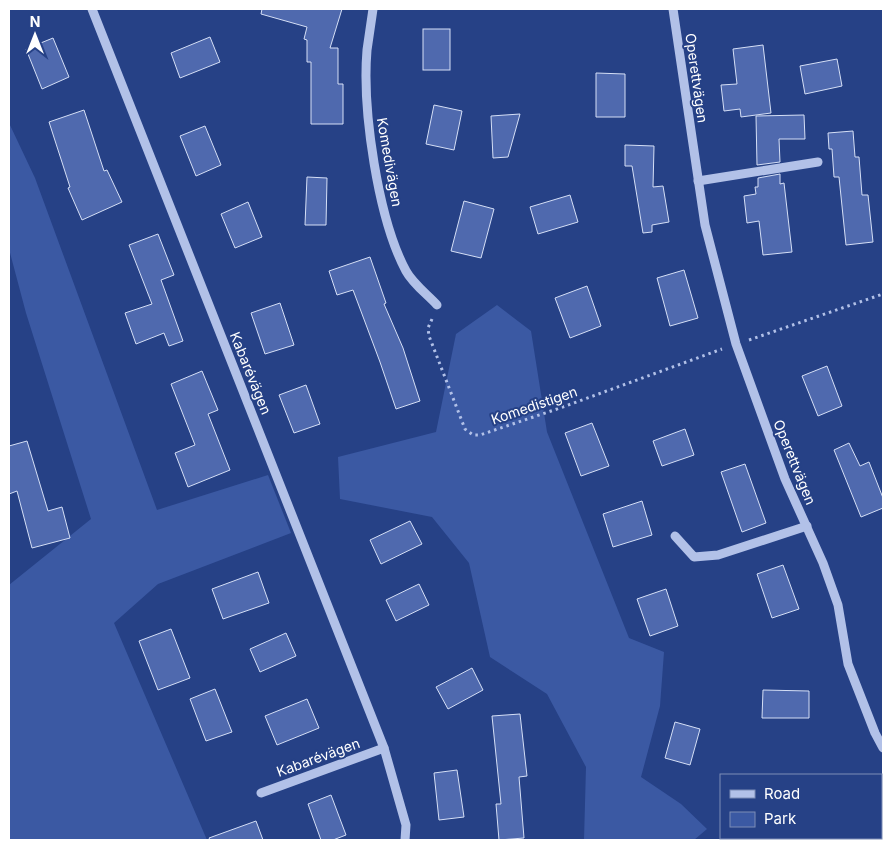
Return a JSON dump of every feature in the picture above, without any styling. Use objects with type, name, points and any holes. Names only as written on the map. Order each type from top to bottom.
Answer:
[{"type":"street","name":"Kabarévägen","points":[[92,9],[384,748],[406,825],[405,840]]},
{"type":"street","name":"Komedivägen","points":[[373,9],[367,52],[368,112],[375,165],[387,224],[407,272],[437,305]]},
{"type":"street","name":"Operettvägen","points":[[673,9],[705,225],[736,344],[785,479],[823,563],[838,605],[848,664],[875,733],[883,748]]},
{"type":"street","points":[[698,181],[818,162]]},
{"type":"street","points":[[675,536],[694,557],[718,555],[807,526]]},
{"type":"street","name":"Kabarévägen","points":[[261,793],[384,748]]},
{"type":"path","points":[[736,344],[883,294]]},
{"type":"path","name":"Komedistigen","points":[[437,305],[428,328],[429,336],[458,414],[465,429],[473,435],[480,435],[560,408],[736,344]]},
{"type":"green space","points":[[9,123],[35,178],[157,510],[268,475],[291,533],[158,584],[114,623],[207,840],[9,840],[9,585],[91,519],[26,313],[9,249]]},
{"type":"green space","points":[[497,305],[531,331],[547,432],[629,638],[664,652],[660,706],[641,777],[681,804],[707,829],[694,840],[584,840],[586,767],[547,694],[490,657],[469,563],[432,517],[340,499],[338,457],[436,432],[456,334]]},
{"type":"building","points":[[262,9],[342,9],[330,48],[338,48],[338,84],[343,84],[343,124],[311,124],[311,62],[307,62],[307,40],[304,39],[307,27],[261,14]]},
{"type":"building","points":[[423,29],[450,29],[450,70],[423,70]]},
{"type":"building","points":[[210,37],[220,62],[180,78],[171,53]]},
{"type":"building","points":[[53,38],[69,77],[42,89],[26,49]]},
{"type":"building","points":[[763,45],[771,113],[741,117],[740,109],[724,111],[721,85],[737,84],[733,49]]},
{"type":"building","points":[[837,59],[842,86],[805,94],[800,66]]},
{"type":"building","points":[[596,73],[625,74],[625,117],[596,117]]},
{"type":"building","points":[[434,105],[462,111],[454,150],[426,144]]},
{"type":"building","points":[[84,110],[104,171],[107,170],[122,202],[82,220],[68,188],[70,187],[49,122]]},
{"type":"building","points":[[520,114],[508,157],[493,158],[491,116]]},
{"type":"building","points":[[804,115],[805,139],[779,139],[780,162],[757,165],[756,116]]},
{"type":"building","points":[[205,126],[221,165],[196,176],[180,136]]},
{"type":"building","points":[[853,131],[855,157],[859,157],[862,195],[868,195],[873,242],[846,245],[839,177],[834,177],[832,149],[829,149],[828,133]]},
{"type":"building","points":[[625,145],[654,146],[653,187],[663,186],[669,222],[652,225],[652,232],[643,233],[632,166],[625,166]]},
{"type":"building","points":[[780,174],[780,184],[784,183],[792,252],[763,255],[759,221],[747,223],[744,196],[756,194],[755,187],[758,187],[758,178]]},
{"type":"building","points":[[307,177],[327,178],[326,225],[305,225]]},
{"type":"building","points":[[570,195],[578,222],[538,234],[530,207]]},
{"type":"building","points":[[464,201],[494,209],[481,258],[451,251]]},
{"type":"building","points":[[248,202],[262,237],[235,248],[221,214]]},
{"type":"building","points":[[158,234],[174,275],[161,280],[183,341],[169,346],[164,333],[136,344],[125,313],[152,304],[129,245]]},
{"type":"building","points":[[370,257],[386,303],[384,304],[403,348],[420,401],[396,409],[353,290],[337,295],[329,271]]},
{"type":"building","points":[[684,270],[698,318],[670,326],[657,278]]},
{"type":"building","points":[[587,286],[601,326],[570,338],[555,298]]},
{"type":"building","points":[[280,303],[294,345],[265,354],[251,313]]},
{"type":"building","points":[[827,366],[842,406],[818,416],[802,376]]},
{"type":"building","points":[[202,371],[218,410],[208,414],[230,470],[188,487],[175,453],[195,445],[171,384]]},
{"type":"building","points":[[306,385],[320,424],[294,433],[279,395]]},
{"type":"building","points":[[592,423],[609,466],[581,476],[565,433]]},
{"type":"building","points":[[685,429],[694,455],[662,466],[653,441]]},
{"type":"building","points":[[27,441],[48,511],[62,507],[70,538],[32,548],[17,491],[9,494],[9,446]]},
{"type":"building","points":[[849,443],[860,466],[869,462],[883,498],[883,508],[861,517],[834,450]]},
{"type":"building","points":[[745,464],[766,523],[742,532],[721,472]]},
{"type":"building","points":[[642,501],[652,535],[613,547],[603,514]]},
{"type":"building","points":[[410,521],[422,544],[381,564],[370,540]]},
{"type":"building","points":[[783,565],[799,609],[772,618],[757,574]]},
{"type":"building","points":[[258,572],[269,603],[223,619],[212,589]]},
{"type":"building","points":[[419,584],[429,605],[396,621],[386,600]]},
{"type":"building","points":[[666,589],[678,626],[650,636],[637,599]]},
{"type":"building","points":[[171,629],[190,678],[158,690],[139,641]]},
{"type":"building","points":[[286,633],[296,656],[260,672],[250,649]]},
{"type":"building","points":[[472,668],[483,690],[448,709],[436,687]]},
{"type":"building","points":[[215,689],[232,732],[206,741],[190,699]]},
{"type":"building","points":[[763,690],[809,691],[809,718],[762,718]]},
{"type":"building","points":[[307,699],[319,728],[277,745],[265,716]]},
{"type":"building","points":[[520,714],[527,776],[519,777],[524,838],[499,840],[496,804],[501,804],[492,716]]},
{"type":"building","points":[[675,722],[700,729],[690,765],[665,758]]},
{"type":"building","points":[[457,770],[464,817],[439,820],[434,773]]},
{"type":"building","points":[[331,795],[346,835],[333,840],[321,840],[308,804]]},
{"type":"building","points":[[256,821],[263,840],[210,840],[209,838]]}]
